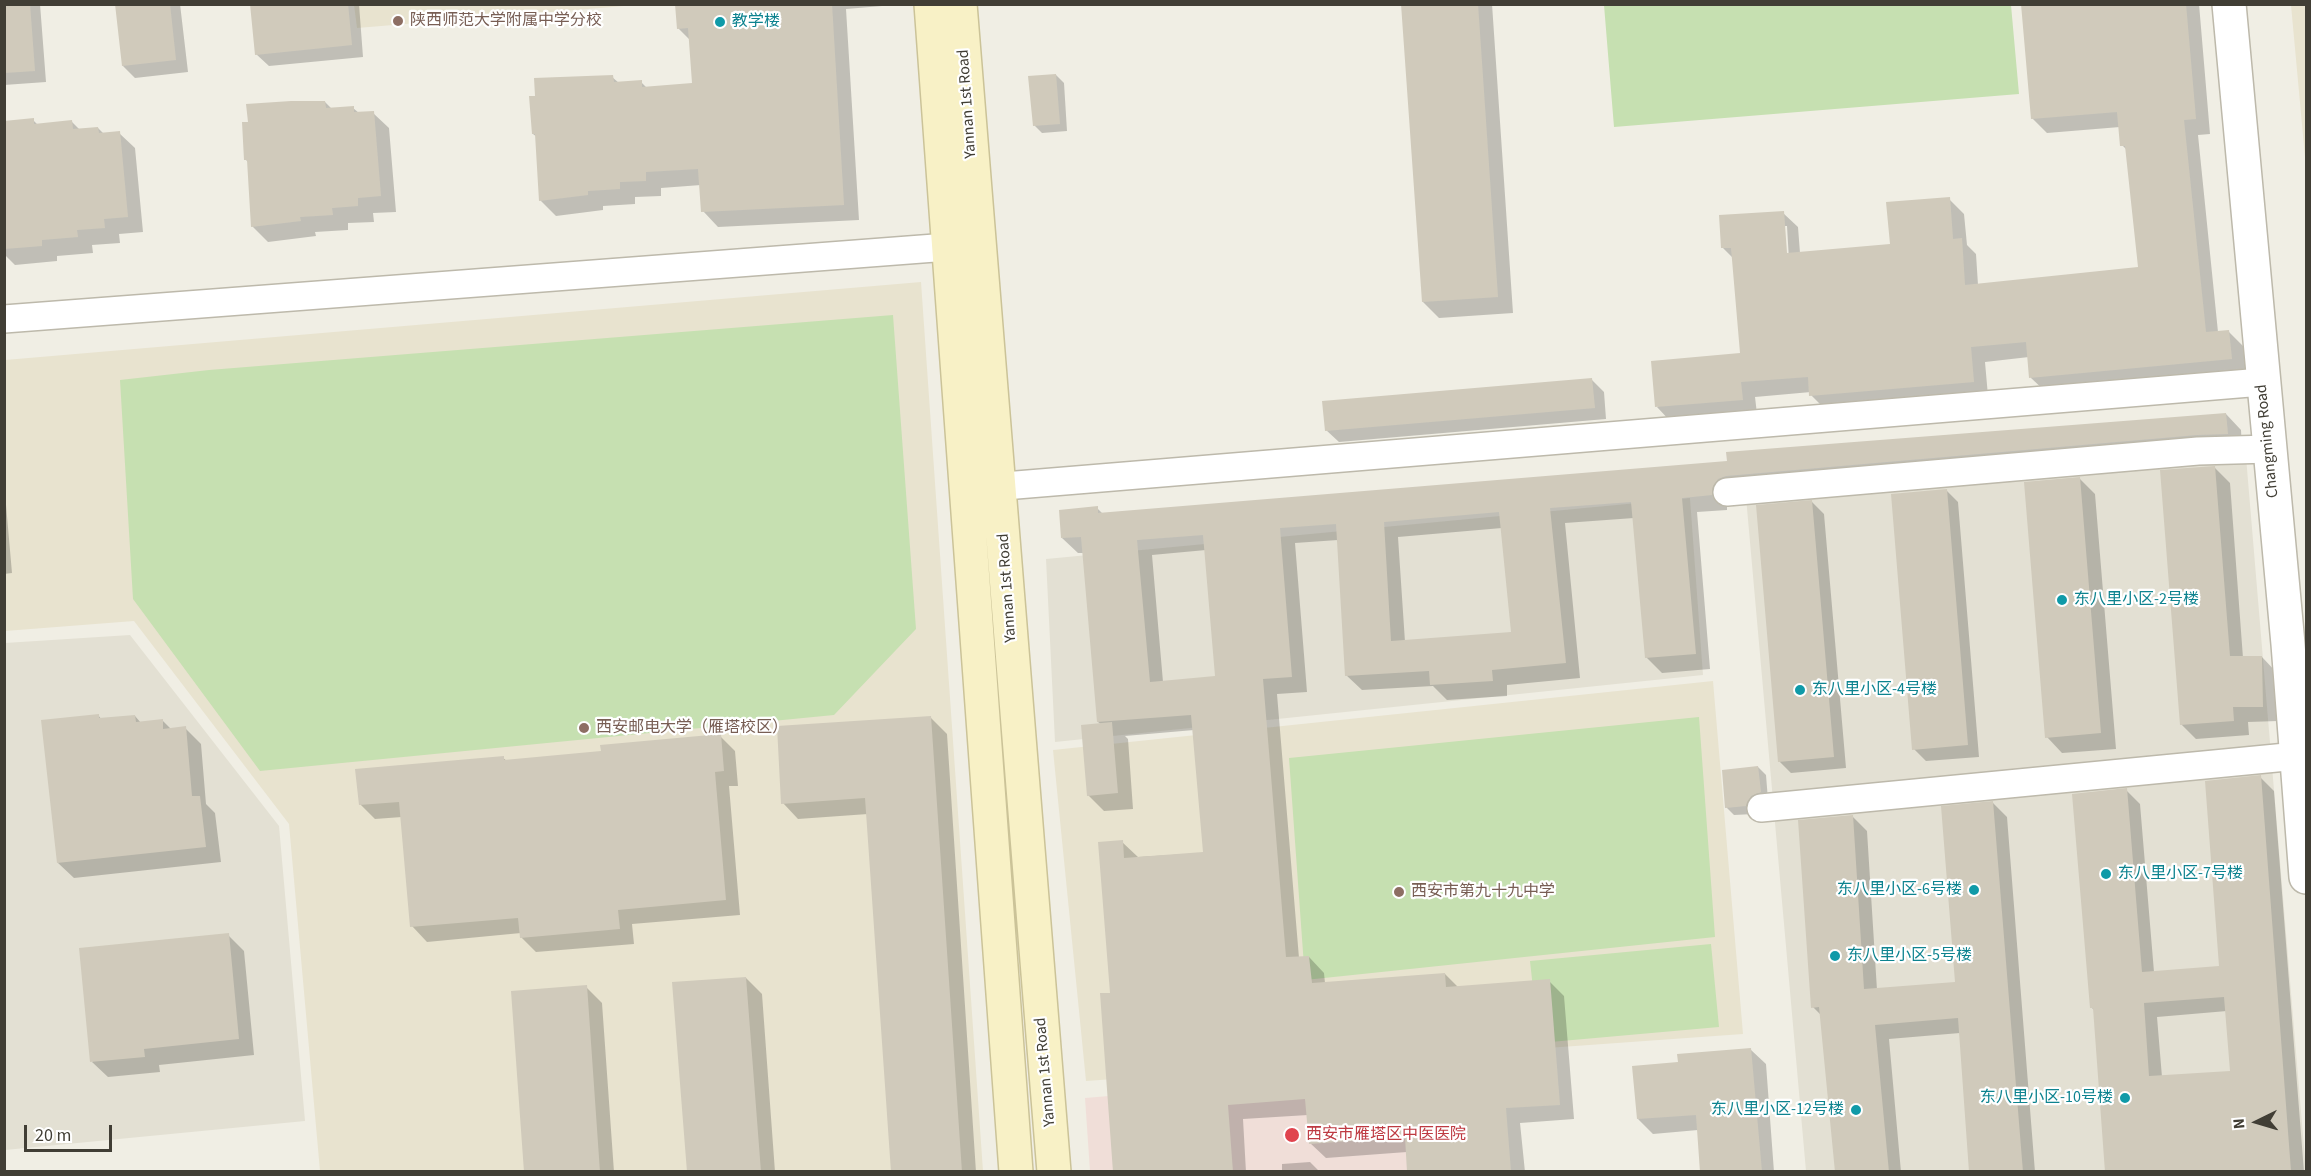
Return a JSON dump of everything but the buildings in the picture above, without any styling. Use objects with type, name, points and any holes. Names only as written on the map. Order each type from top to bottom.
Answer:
[{"type":"main road","name":"Yannan 1st Road","points":[[931,4],[1016,1172]]},
{"type":"main road","name":"Yannan 1st Road","points":[[960,4],[1054,1172]]},
{"type":"street","name":"Changming Road","points":[[2229,4],[2262,382],[2297,642],[2296,756],[2307,877]]},
{"type":"street","points":[[4,319],[948,247]]},
{"type":"street","points":[[966,489],[1000,488],[2262,382]]},
{"type":"street","points":[[1727,492],[2198,451],[2270,449]]},
{"type":"street","points":[[1761,808],[2296,756]]},
{"type":"shaded area","name":"陕西师范大学附属中学分校","points":[[354,4],[636,5],[357,28]]},
{"type":"shaded area","points":[[2291,5],[2306,5],[2306,168]]},
{"type":"shaded area","name":"西安邮电大学（雁塔校区）","points":[[921,282],[983,1171],[320,1171],[289,824],[134,621],[5,631],[5,360]]},
{"type":"shaded area","points":[[2245,445],[2306,1171],[1806,1171],[1745,486]]},
{"type":"shaded area","points":[[1690,498],[1703,675],[1055,742],[1046,559]]},
{"type":"shaded area","points":[[130,635],[279,826],[305,1121],[5,1150],[5,643]]},
{"type":"shaded area","name":"西安市第九十九中学","points":[[1713,681],[1743,1034],[1086,1081],[1053,750]]},
{"type":"shaded area","name":"西安市雁塔区中医医院","points":[[1492,1064],[1500,1171],[1090,1171],[1085,1098]]},
{"type":"green space","points":[[1604,5],[2011,5],[2019,94],[1614,127]]},
{"type":"green space","points":[[893,315],[916,629],[834,715],[260,771],[133,599],[120,380],[209,370]]},
{"type":"green space","points":[[1699,717],[1715,937],[1305,980],[1289,758]]},
{"type":"green space","points":[[1711,944],[1719,1027],[1539,1043],[1530,961]]},
{"type":"place","name":"陕西师范大学附属中学分校","points":[[398,21]]},
{"type":"place","name":"教学楼","points":[[720,22]]},
{"type":"place","name":"东八里小区-2号楼","points":[[2062,600]]},
{"type":"place","name":"东八里小区-4号楼","points":[[1800,690]]},
{"type":"place","name":"西安邮电大学（雁塔校区）","points":[[584,728]]},
{"type":"place","name":"东八里小区-7号楼","points":[[2106,874]]},
{"type":"place","name":"东八里小区-6号楼","points":[[1974,890]]},
{"type":"place","name":"西安市第九十九中学","points":[[1399,892]]},
{"type":"place","name":"东八里小区-5号楼","points":[[1835,956]]},
{"type":"place","name":"东八里小区-10号楼","points":[[2125,1098]]},
{"type":"place","name":"东八里小区-12号楼","points":[[1856,1110]]},
{"type":"place","name":"西安市雁塔区中医医院","points":[[1292,1135]]}]
